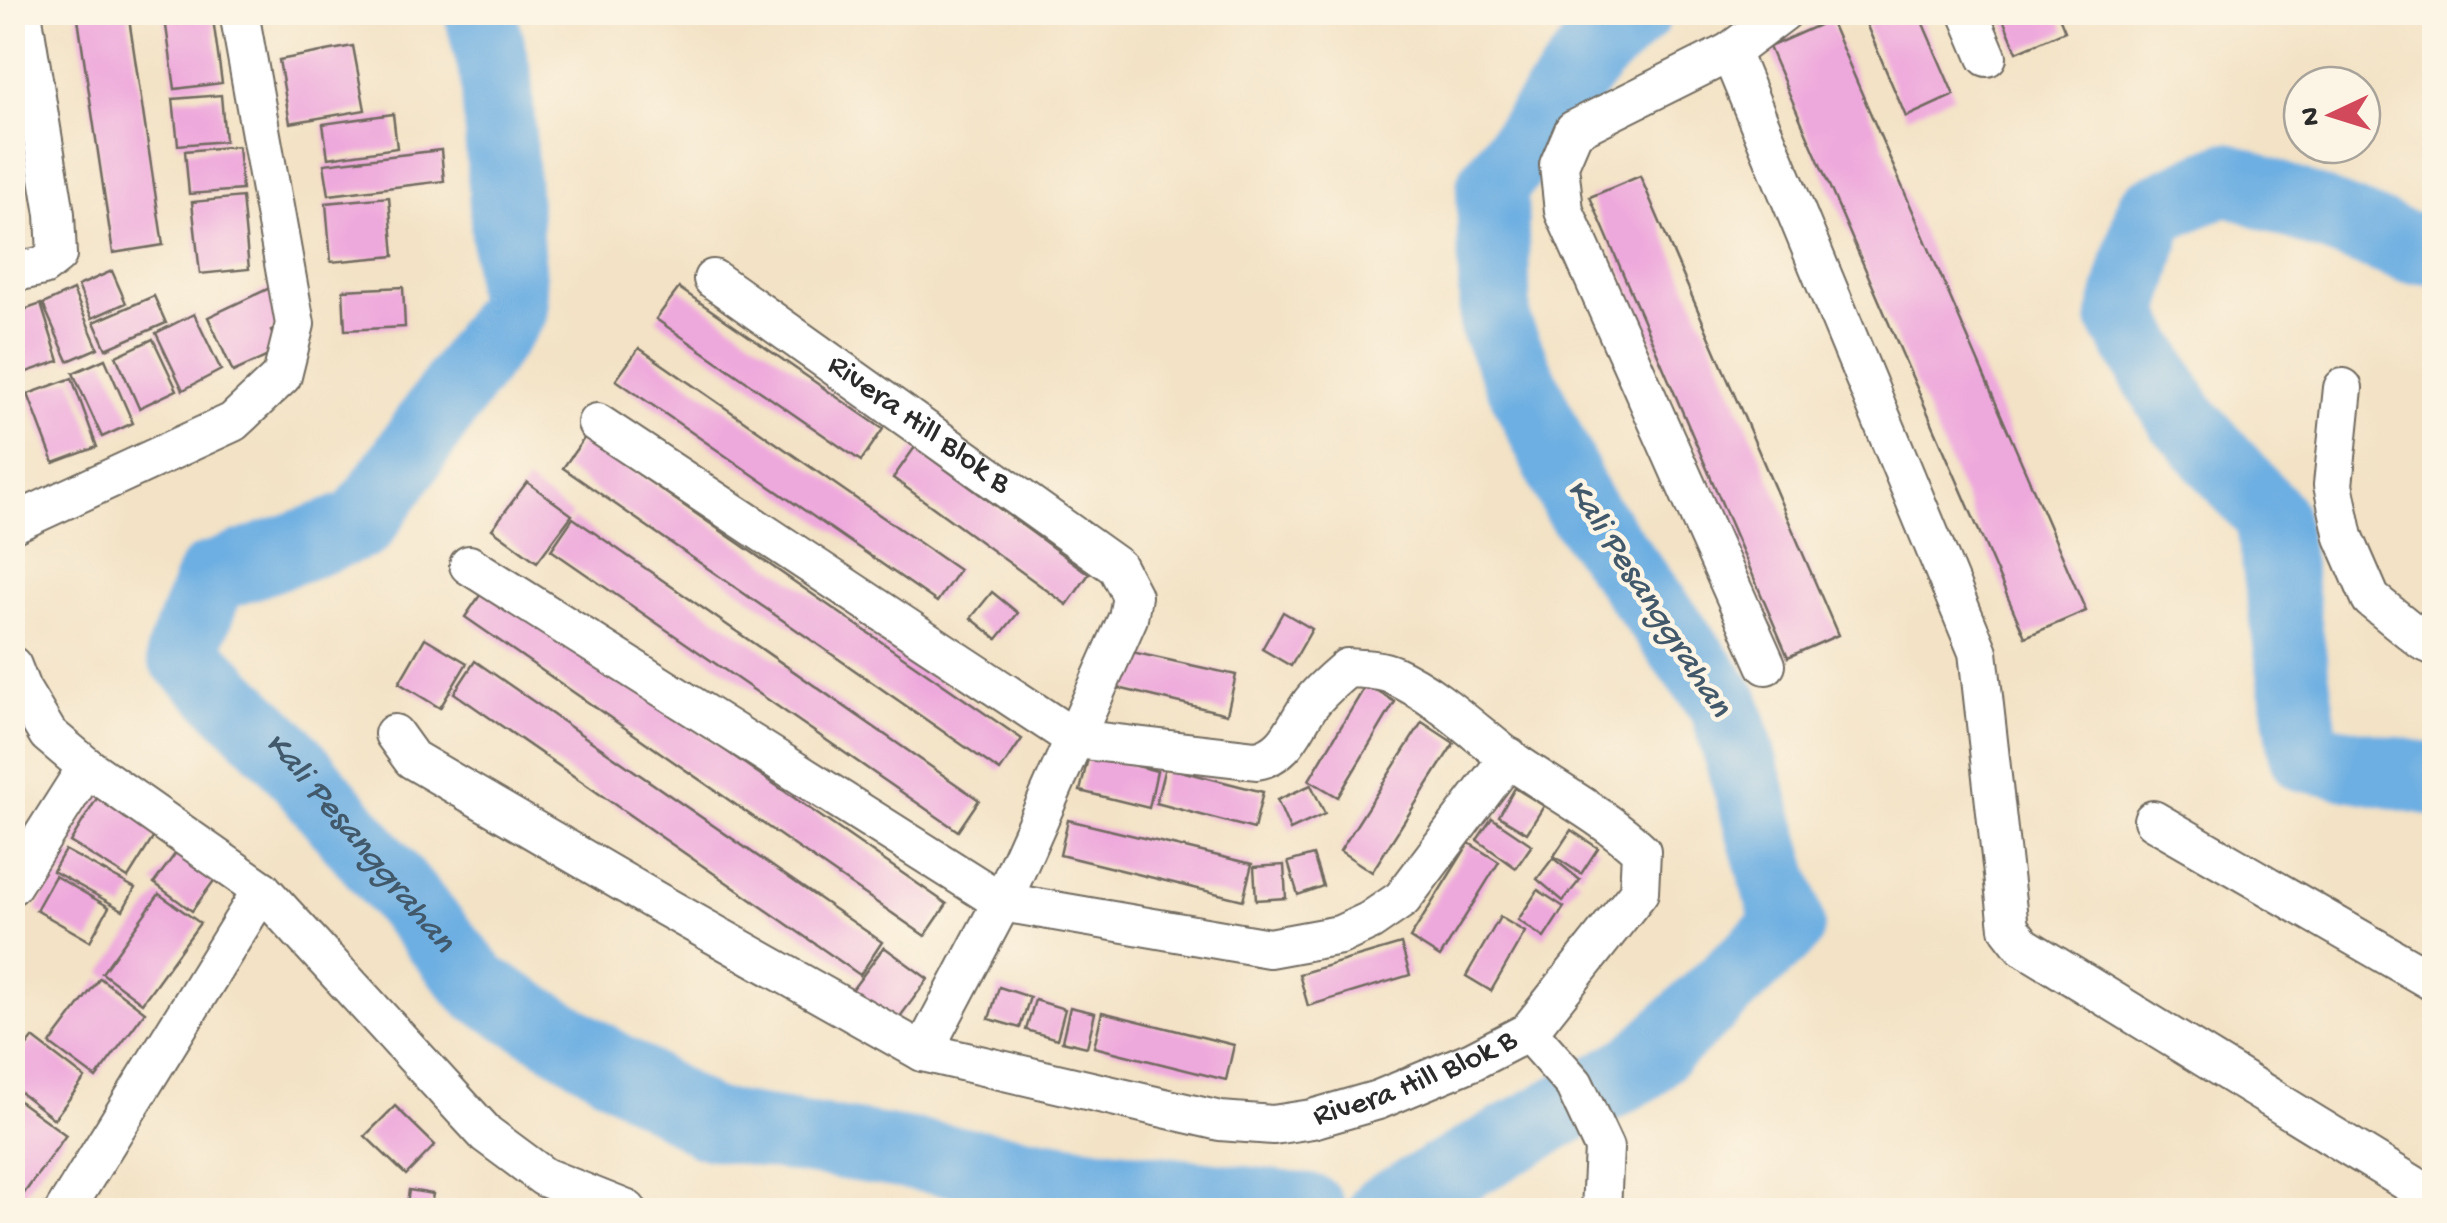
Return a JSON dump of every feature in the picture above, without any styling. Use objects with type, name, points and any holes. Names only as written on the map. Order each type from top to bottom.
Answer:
[{"type":"street","points":[[12,273],[43,266],[57,255],[55,214],[22,12]]},
{"type":"street","points":[[12,524],[233,422],[282,376],[295,324],[239,12]]},
{"type":"street","points":[[1766,665],[1564,210],[1559,165],[1574,130],[1730,52],[1783,12]]},
{"type":"street","points":[[1968,12],[1987,57]]},
{"type":"street","points":[[1730,52],[1978,652],[2009,928],[2023,946],[2434,1198]]},
{"type":"street","name":"Rivera Hill Blok B","points":[[713,279],[1118,567],[1132,596],[1128,618],[1002,902],[923,1052]]},
{"type":"street","points":[[2343,388],[2333,484],[2344,536],[2371,599],[2434,646]]},
{"type":"street","name":"Rivera Hill Blok B","points":[[394,734],[412,759],[923,1052],[1220,1121],[1272,1126],[1312,1120],[1378,1100],[1472,1061],[1528,1032],[1638,892],[1641,851],[1624,835],[1392,674],[1347,668],[1312,702],[1282,748],[1270,758],[1256,760],[1075,739],[597,422]]},
{"type":"street","points":[[469,566],[1002,902],[1269,948],[1340,935],[1402,899],[1508,757]]},
{"type":"street","points":[[12,666],[48,734],[87,767],[262,890],[540,1194],[627,1210]]},
{"type":"street","points":[[12,885],[87,767]]},
{"type":"street","points":[[2152,820],[2434,982]]},
{"type":"street","points":[[66,1210],[262,890]]},
{"type":"street","points":[[1528,1032],[1574,1084],[1604,1148],[1602,1210]]},
{"type":"building","points":[[77,12],[128,12],[163,245],[113,253]]},
{"type":"building","points":[[164,12],[212,12],[222,83],[175,89]]},
{"type":"building","points":[[1861,12],[1918,12],[1954,95],[1906,117]]},
{"type":"building","points":[[2000,12],[2057,12],[2065,31],[2017,52]]},
{"type":"building","points":[[1830,20],[2086,611],[2025,637],[1769,47]]},
{"type":"building","points":[[353,46],[365,110],[290,123],[279,60]]},
{"type":"building","points":[[221,95],[225,141],[178,145],[173,99]]},
{"type":"building","points":[[393,114],[397,148],[328,158],[323,124]]},
{"type":"building","points":[[238,146],[242,190],[189,194],[185,151]]},
{"type":"building","points":[[441,150],[444,181],[329,195],[324,164]]},
{"type":"building","points":[[1640,176],[1838,635],[1788,657],[1590,197]]},
{"type":"building","points":[[242,197],[249,269],[200,274],[192,202]]},
{"type":"building","points":[[389,197],[394,256],[331,262],[326,203]]},
{"type":"building","points":[[112,271],[126,303],[92,318],[78,286]]},
{"type":"building","points":[[276,285],[292,321],[271,331],[279,351],[233,372],[208,317]]},
{"type":"building","points":[[403,287],[405,327],[345,330],[343,290]]},
{"type":"building","points":[[679,288],[883,429],[861,461],[656,319]]},
{"type":"building","points":[[73,290],[98,348],[68,361],[43,304]]},
{"type":"building","points":[[154,296],[166,323],[106,349],[94,322]]},
{"type":"building","points":[[41,304],[59,361],[21,374],[12,347],[12,314]]},
{"type":"building","points":[[194,314],[221,370],[183,390],[156,333]]},
{"type":"building","points":[[153,339],[177,390],[139,408],[116,356]]},
{"type":"building","points":[[639,348],[959,570],[937,602],[616,380]]},
{"type":"building","points":[[105,359],[133,423],[102,437],[73,373]]},
{"type":"building","points":[[72,378],[97,447],[54,463],[28,394]]},
{"type":"building","points":[[585,437],[1022,739],[1000,771],[563,468]]},
{"type":"building","points":[[915,447],[1089,574],[1067,605],[893,478]]},
{"type":"building","points":[[527,482],[572,515],[537,562],[492,529]]},
{"type":"building","points":[[573,518],[979,800],[958,831],[551,550]]},
{"type":"building","points":[[487,585],[947,904],[925,936],[465,617]]},
{"type":"building","points":[[992,592],[1018,613],[997,639],[971,618]]},
{"type":"building","points":[[1283,612],[1312,629],[1291,666],[1262,649]]},
{"type":"building","points":[[425,638],[467,663],[440,708],[399,683]]},
{"type":"building","points":[[1123,650],[1236,675],[1227,714],[1114,687]]},
{"type":"building","points":[[475,661],[882,942],[860,975],[454,693]]},
{"type":"building","points":[[1366,685],[1395,702],[1338,797],[1309,780]]},
{"type":"building","points":[[1422,722],[1454,743],[1372,872],[1340,851]]},
{"type":"building","points":[[1089,754],[1157,771],[1149,808],[1080,791]]},
{"type":"building","points":[[1165,767],[1263,792],[1254,829],[1156,803]]},
{"type":"building","points":[[1311,785],[1325,814],[1290,830],[1277,800]]},
{"type":"building","points":[[1515,788],[1544,806],[1527,833],[1499,816]]},
{"type":"building","points":[[102,790],[160,827],[128,878],[70,842]]},
{"type":"building","points":[[1492,818],[1532,845],[1516,868],[1477,840]]},
{"type":"building","points":[[1068,820],[1252,864],[1243,900],[1060,855]]},
{"type":"building","points":[[1571,830],[1598,848],[1581,874],[1554,856]]},
{"type":"building","points":[[183,843],[221,871],[192,911],[154,883]]},
{"type":"building","points":[[1469,843],[1499,862],[1440,957],[1410,938]]},
{"type":"building","points":[[65,850],[135,888],[123,910],[53,871]]},
{"type":"building","points":[[1313,855],[1323,886],[1298,895],[1288,862]]},
{"type":"building","points":[[1553,858],[1580,880],[1563,901],[1537,879]]},
{"type":"building","points":[[1284,865],[1286,898],[1256,900],[1254,867]]},
{"type":"building","points":[[55,876],[109,907],[90,941],[36,910]]},
{"type":"building","points":[[1538,890],[1564,907],[1544,938],[1518,920]]},
{"type":"building","points":[[159,894],[200,923],[142,1003],[102,973]]},
{"type":"building","points":[[1500,917],[1525,932],[1491,991],[1466,976]]},
{"type":"building","points":[[1401,944],[1410,975],[1308,1006],[1299,974]]},
{"type":"building","points":[[884,947],[928,979],[896,1022],[852,990]]},
{"type":"building","points":[[100,978],[145,1012],[96,1078],[50,1044]]},
{"type":"building","points":[[999,987],[1030,997],[1020,1028],[989,1019]]},
{"type":"building","points":[[1035,1000],[1065,1009],[1057,1039],[1026,1030]]},
{"type":"building","points":[[1070,1007],[1095,1013],[1087,1047],[1062,1041]]},
{"type":"building","points":[[1102,1012],[1234,1045],[1226,1080],[1094,1047]]},
{"type":"building","points":[[33,1038],[85,1078],[54,1119],[12,1086],[12,1064]]},
{"type":"building","points":[[19,1101],[66,1135],[12,1210],[12,1110]]},
{"type":"building","points":[[395,1106],[435,1145],[406,1175],[365,1136]]},
{"type":"building","points":[[409,1190],[433,1194],[430,1210],[406,1210]]},
{"type":"building","points":[[445,1204],[474,1208],[443,1210]]},
{"type":"waterway","name":"Kali Pesanggrahan","points":[[480,12],[496,76],[512,308],[361,524],[211,578],[182,653],[284,753],[479,987],[707,1123],[1101,1184],[1310,1210]]},
{"type":"waterway","name":"Kali Pesanggrahan","points":[[1384,1210],[1638,1068],[1789,926],[1725,705],[1577,503],[1495,325],[1492,187],[1591,55],[1636,12]]},
{"type":"waterway","name":"Kali Pesanggrahan","points":[[2434,249],[2407,247],[2226,178],[2151,212],[2123,317],[2180,415],[2271,518],[2305,756],[2434,780]]}]
